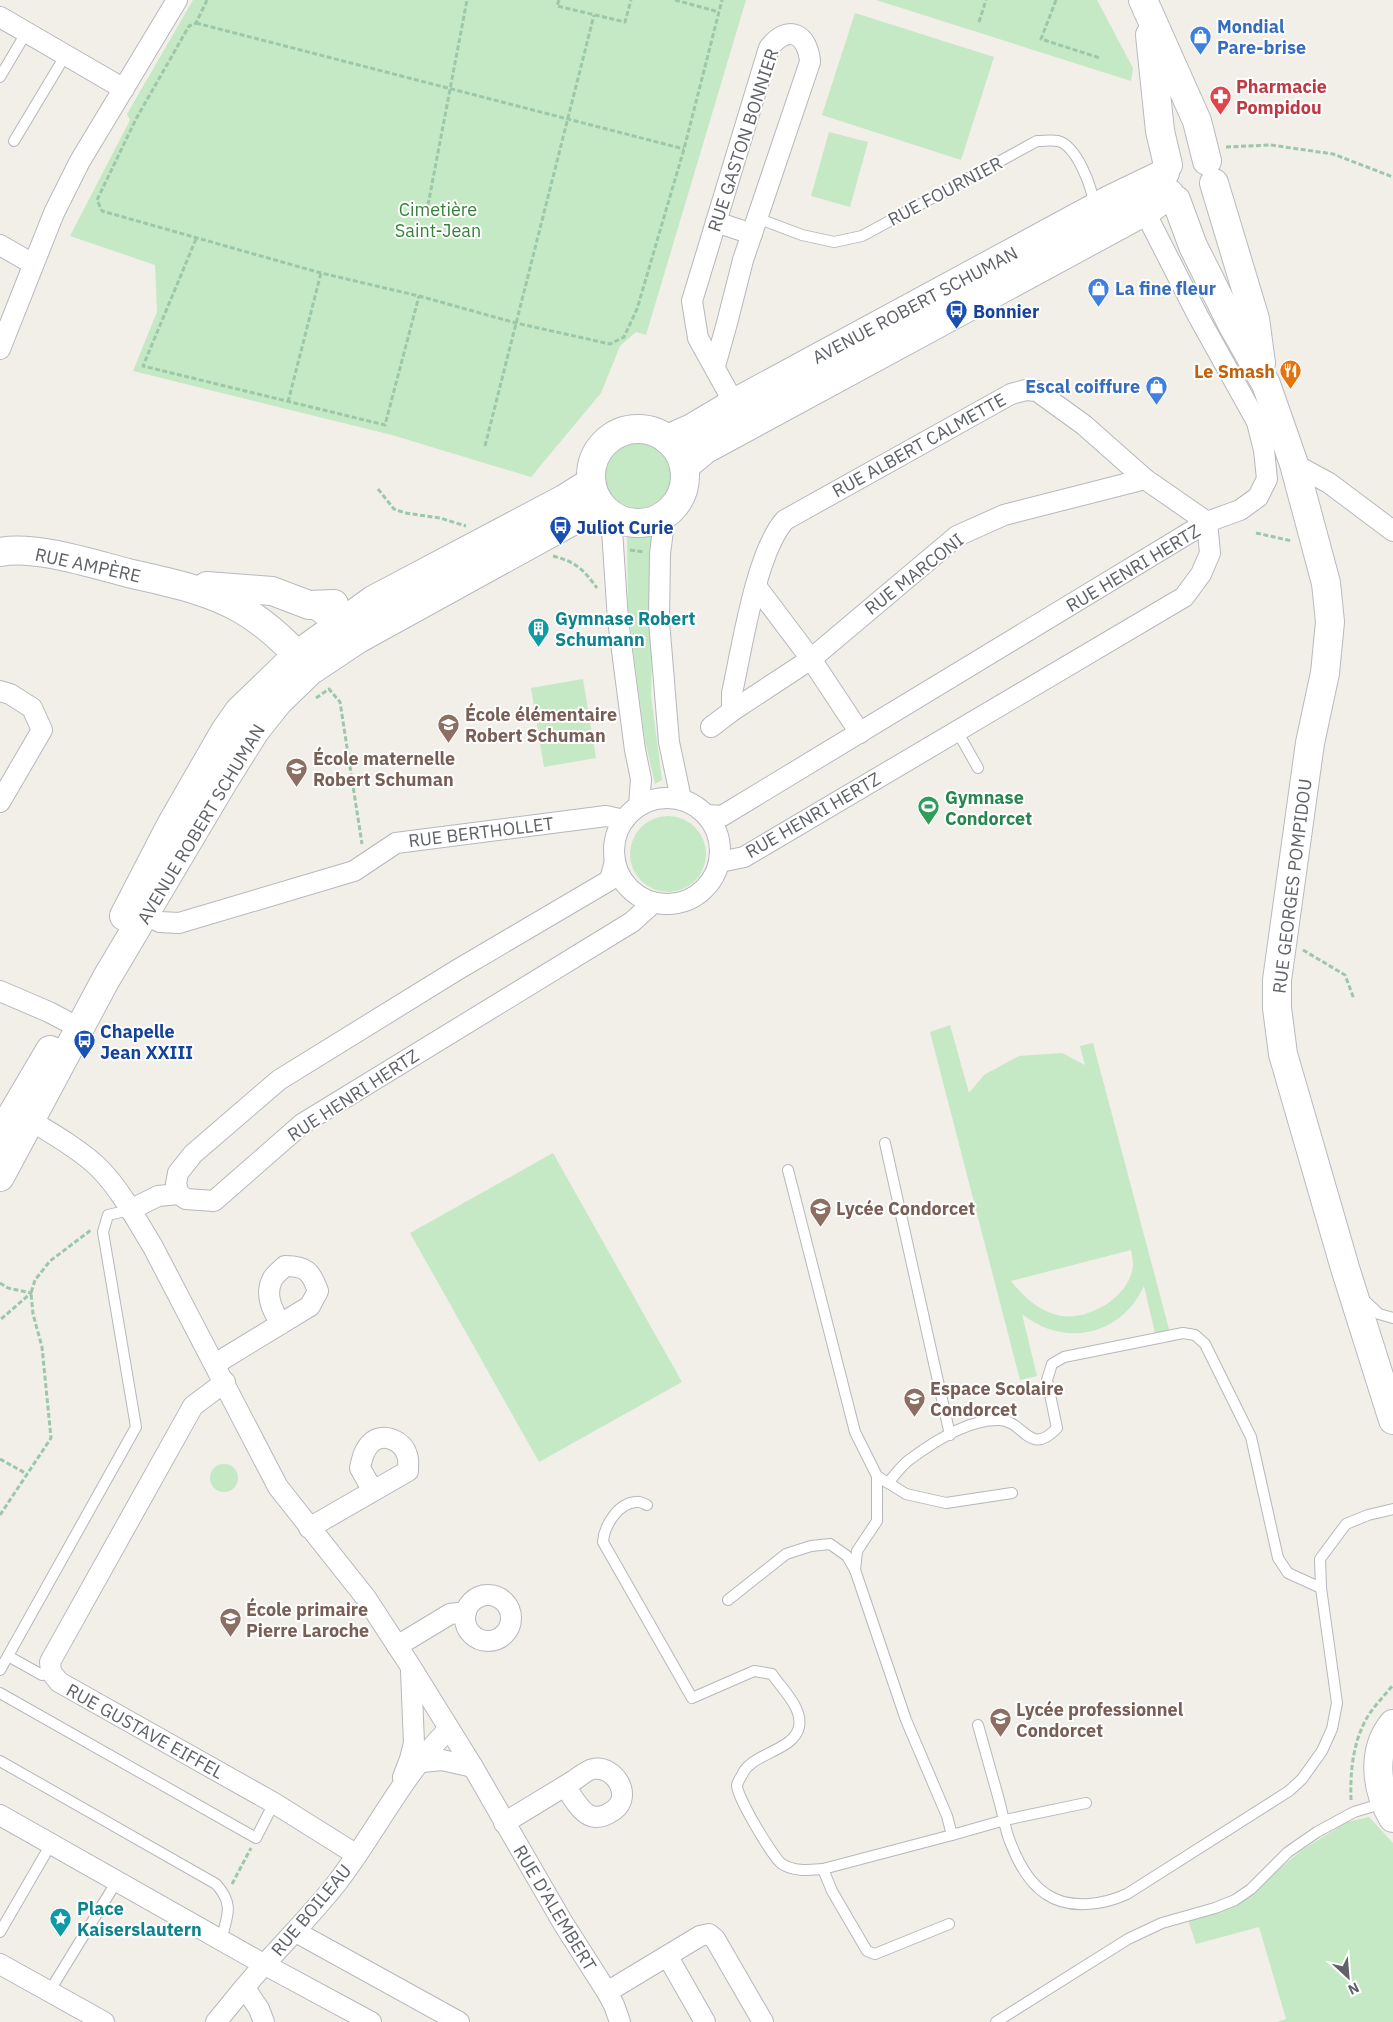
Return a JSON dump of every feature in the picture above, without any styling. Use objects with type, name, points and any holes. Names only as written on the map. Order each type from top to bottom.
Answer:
[{"type":"main road","name":"RUE GEORGES POMPIDOU","points":[[1146,7],[1197,121],[1255,319],[1265,381],[1267,419],[1294,464],[1326,583],[1330,622],[1325,673],[1310,743],[1277,980],[1277,1008],[1283,1054],[1353,1291],[1392,1404]]},
{"type":"main road","name":"RUE GEORGES POMPIDOU","points":[[1146,7],[1160,131],[1170,183],[1193,246],[1232,324],[1265,381]]},
{"type":"main road","points":[[1187,154],[1201,156],[1209,164],[1212,190],[1203,200],[1190,204],[1170,183],[1174,159],[1187,154]]},
{"type":"main road","name":"AVENUE ROBERT SCHUMAN","points":[[667,440],[1140,184],[1170,183]]},
{"type":"main road","name":"AVENUE ROBERT SCHUMAN","points":[[684,467],[706,449],[1151,208],[1170,183]]},
{"type":"main road","points":[[1120,225],[1149,220],[1170,223],[1180,228],[1193,246]]},
{"type":"main road","points":[[629,430],[655,432],[667,440],[680,456],[684,467],[685,480],[682,493],[675,505],[666,514],[652,521],[638,524],[624,521],[608,512],[596,499],[591,482],[592,465],[597,453],[605,442],[616,434],[629,430]]},
{"type":"main road","name":"AVENUE ROBERT SCHUMAN","points":[[74,1025],[145,915],[255,731],[278,702],[306,674],[337,625],[373,600],[564,499],[591,482]]},
{"type":"main road","name":"AVENUE ROBERT SCHUMAN","points":[[0,1177],[22,1116],[74,1025],[212,751],[239,710],[251,700],[306,674],[358,639],[576,518],[608,512]]},
{"type":"main road","name":"RUE AMPÈRE","points":[[0,552],[42,553],[176,584],[224,601],[255,617],[306,674]]},
{"type":"main road","name":"RUE AMPÈRE","points":[[176,584],[272,591],[310,605],[373,600]]},
{"type":"main road","points":[[316,604],[326,611],[337,625]]},
{"type":"main road","points":[[251,700],[258,683],[267,672],[271,651],[255,617]]},
{"type":"main road","name":"AVENUE ROBERT SCHUMAN","points":[[0,1135],[22,1116]]},
{"type":"main road","points":[[1389,1810],[1378,1779],[1380,1753],[1389,1729],[1393,1724]]},
{"type":"street","points":[[0,348],[54,213],[80,161],[177,0]]},
{"type":"street","points":[[0,17],[124,89]]},
{"type":"street","name":"RUE GASTON BONNIER","points":[[715,366],[742,260],[810,62],[809,49],[804,40],[795,34],[786,33],[776,39],[770,48],[692,301],[698,338],[734,403]]},
{"type":"street","points":[[1149,220],[1244,400],[1267,419],[1264,450],[1267,479],[1258,497],[1240,510],[1207,522]]},
{"type":"street","points":[[716,222],[754,226]]},
{"type":"street","points":[[0,245],[33,264]]},
{"type":"street","points":[[1244,400],[1265,381]]},
{"type":"street","name":"RUE ALBERT CALMETTE","points":[[732,711],[732,693],[756,586],[773,535],[785,520],[1011,394],[1026,390],[1037,391],[1076,420],[1145,479],[1207,522]]},
{"type":"street","points":[[1294,464],[1329,483],[1393,531]]},
{"type":"street","name":"RUE MARCONI","points":[[711,727],[811,659],[957,536],[1004,516],[1145,479]]},
{"type":"street","points":[[608,512],[618,620],[635,750],[641,779],[639,806]]},
{"type":"street","points":[[666,514],[660,554],[659,621],[668,742],[681,799]]},
{"type":"street","name":"RUE HENRI HERTZ","points":[[707,815],[722,816],[1207,522],[1210,552],[1201,574],[1184,597],[744,857],[720,862]]},
{"type":"street","points":[[756,586],[811,659],[860,733]]},
{"type":"street","points":[[0,691],[10,694],[32,708],[42,730],[0,802]]},
{"type":"street","points":[[660,798],[681,799],[695,805],[707,815],[716,829],[720,845],[720,862],[709,884],[700,893],[678,904],[654,903],[640,897],[628,888],[620,876],[615,862],[614,847],[617,833],[624,820],[639,806],[660,798]]},
{"type":"street","name":"RUE BERTHOLLET","points":[[145,915],[160,922],[179,923],[354,870],[396,843],[606,816],[624,820]]},
{"type":"street","points":[[130,1210],[158,1196],[178,1194],[176,1184],[178,1173],[194,1154],[279,1080],[432,985],[610,880],[615,862]]},
{"type":"street","name":"RUE HENRI HERTZ","points":[[178,1194],[186,1199],[214,1201],[302,1124],[632,922],[654,903]]},
{"type":"street","points":[[0,991],[74,1025]]},
{"type":"street","name":"RUE D'ALEMBERT","points":[[22,1116],[100,1169],[130,1210],[153,1247],[216,1364],[278,1487],[366,1598],[411,1667],[614,2005],[620,2022]]},
{"type":"street","points":[[216,1364],[281,1324]]},
{"type":"street","name":"RUE GUSTAVE EIFFEL","points":[[225,1382],[192,1406],[50,1662],[51,1672],[59,1682],[274,1803],[357,1854]]},
{"type":"street","points":[[309,1528],[373,1491]]},
{"type":"street","points":[[397,1646],[450,1614],[466,1612]]},
{"type":"street","name":"RUE BOILEAU","points":[[398,1791],[410,1760],[414,1743],[411,1667]]},
{"type":"street","name":"RUE BOILEAU","points":[[216,2022],[264,1964],[296,1932],[336,1884],[398,1791],[448,1730]]},
{"type":"street","points":[[422,1762],[442,1760],[472,1767]]},
{"type":"street","points":[[504,1823],[565,1786]]},
{"type":"street","points":[[0,1815],[371,2022]]},
{"type":"street","points":[[296,1932],[459,2022]]},
{"type":"street","points":[[606,1992],[668,1957],[700,1936],[709,1934],[715,1939],[762,2022]]},
{"type":"street","points":[[668,1957],[705,2022]]},
{"type":"street","points":[[0,1964],[104,2022]]},
{"type":"street","points":[[245,1988],[259,2009],[264,2022]]},
{"type":"lane","points":[[0,77],[26,32]]},
{"type":"lane","points":[[14,142],[65,56]]},
{"type":"lane","name":"RUE FOURNIER","points":[[754,226],[802,234],[834,242],[862,236],[1038,141],[1059,141],[1074,152],[1093,193],[1095,208]]},
{"type":"lane","points":[[957,731],[978,768]]},
{"type":"lane","points":[[885,1143],[950,1435]]},
{"type":"lane","points":[[788,1170],[855,1432],[877,1476],[877,1521],[858,1552],[855,1570]]},
{"type":"lane","points":[[0,1670],[136,1426],[103,1232],[108,1215],[130,1210]]},
{"type":"lane","points":[[1353,1291],[1378,1314],[1393,1318]]},
{"type":"lane","points":[[888,1483],[908,1461],[965,1427],[989,1420],[1012,1422],[1023,1434],[1035,1440],[1043,1439],[1056,1428],[1047,1380],[1052,1364],[1064,1357],[1183,1333],[1195,1335],[1205,1344],[1251,1437],[1278,1558],[1288,1573],[1321,1588]]},
{"type":"lane","points":[[877,1476],[906,1494],[946,1503],[1012,1493]]},
{"type":"lane","points":[[647,1506],[638,1501],[619,1510],[608,1523],[603,1542],[692,1698],[754,1671],[772,1674],[796,1707],[800,1718],[799,1729],[788,1742],[750,1764],[743,1772],[737,1786],[744,1807],[780,1863],[799,1871],[823,1868],[1005,1820],[1086,1803]]},
{"type":"lane","points":[[978,1725],[1010,1842],[1026,1873],[1046,1894],[1074,1904],[1112,1901],[1127,1894],[1289,1791],[1302,1779],[1322,1751],[1332,1729],[1337,1703],[1321,1588],[1320,1559],[1346,1524],[1368,1515],[1393,1509]]},
{"type":"lane","points":[[728,1600],[786,1554],[810,1546],[830,1544],[847,1556],[855,1570],[906,1720],[947,1816],[952,1835]]},
{"type":"lane","points":[[8,1656],[42,1675],[51,1672]]},
{"type":"lane","points":[[0,1692],[256,1838],[274,1803]]},
{"type":"lane","points":[[0,1761],[216,1884],[230,1907],[222,1940]]},
{"type":"lane","points":[[996,2022],[1128,1939],[1162,1923],[1235,1900],[1251,1889],[1288,1852],[1317,1832],[1354,1812],[1389,1810]]},
{"type":"lane","points":[[0,1932],[51,1844]]},
{"type":"lane","points":[[823,1868],[832,1891],[867,1951],[875,1954],[949,1924]]},
{"type":"lane","points":[[49,1992],[116,1881]]},
{"type":"path","points":[[196,23],[206,0]]},
{"type":"path","points":[[428,205],[467,0]]},
{"type":"path","points":[[559,0],[558,6],[625,22],[631,0]]},
{"type":"path","points":[[674,0],[719,12]]},
{"type":"path","points":[[684,149],[196,23],[189,26],[136,119],[97,200],[102,211],[196,239],[516,323],[610,344],[624,337],[637,309],[684,149],[722,0]]},
{"type":"path","points":[[979,22],[986,0]]},
{"type":"path","points":[[1056,0],[1041,39],[1100,58]]},
{"type":"path","points":[[485,446],[594,15]]},
{"type":"path","points":[[1209,164],[1271,145],[1333,154],[1393,177]]},
{"type":"path","points":[[196,239],[143,366],[384,425],[419,296]]},
{"type":"path","points":[[288,402],[321,273]]},
{"type":"path","points":[[1256,533],[1292,540],[1295,549]]},
{"type":"path","points":[[306,674],[314,700],[329,689],[340,702],[361,841],[373,859]]},
{"type":"path","points":[[1298,946],[1345,975],[1354,999]]},
{"type":"path","points":[[0,1515],[51,1438],[42,1347],[33,1314],[31,1293],[35,1280],[50,1261],[87,1231],[106,1223]]},
{"type":"path","points":[[0,1282],[8,1288],[31,1293]]},
{"type":"path","points":[[0,1320],[31,1293]]},
{"type":"path","points":[[0,1459],[27,1474]]},
{"type":"path","points":[[225,1897],[256,1838]]},
{"type":"green space","name":"Cimetière Saint-Jean","points":[[193,0],[746,0],[646,335],[636,332],[620,346],[601,393],[531,477],[392,435],[133,371],[157,312],[155,265],[70,236],[130,120],[127,114]]},
{"type":"green space","points":[[876,0],[1097,0],[1133,68],[1131,81]]},
{"type":"green space","points":[[855,13],[994,57],[961,160],[822,115]]},
{"type":"green space","points":[[829,132],[868,142],[850,207],[811,196]]},
{"type":"green space","points":[[632,442],[644,442],[656,447],[666,457],[671,469],[669,488],[656,503],[644,508],[632,508],[620,503],[610,493],[605,481],[605,469],[610,457],[620,447]]},
{"type":"green space","points":[[654,534],[651,695],[662,780],[655,784],[645,740],[628,609],[627,536]]},
{"type":"green space","points":[[583,679],[596,758],[544,767],[531,688]]},
{"type":"green space","points":[[668,816],[682,819],[695,827],[703,840],[706,854],[703,868],[695,881],[682,889],[668,892],[654,889],[641,881],[633,868],[630,854],[633,840],[641,827],[654,819]]},
{"type":"green space","points":[[950,1025],[969,1093],[984,1075],[1019,1056],[1062,1053],[1085,1065],[1080,1046],[1093,1043],[1170,1333],[1156,1337],[1144,1286],[1134,1303],[1121,1316],[1106,1326],[1090,1332],[1056,1331],[1038,1325],[1022,1314],[1037,1376],[1020,1380],[930,1032]],"holes":[[[1131,1250],[1133,1265],[1130,1277],[1124,1287],[1116,1297],[1105,1305],[1081,1315],[1057,1315],[1043,1310],[1026,1297],[1011,1281]]]},
{"type":"green space","points":[[553,1153],[682,1382],[539,1462],[410,1233]]},
{"type":"green space","points":[[224,1464],[234,1468],[238,1478],[234,1488],[224,1492],[214,1488],[210,1478],[214,1468]]},
{"type":"green space","points":[[1369,1817],[1393,1843],[1393,2022],[1277,2022],[1286,2019],[1259,1927],[1196,1944],[1188,1920],[1234,1906],[1249,1897],[1302,1850],[1347,1822]]},
{"type":"place","name":"Mondial Pare-brise","points":[[1201,55]]},
{"type":"place","name":"Pharmacie Pompidou","points":[[1220,115]]},
{"type":"place","name":"La fine fleur","points":[[1099,307]]},
{"type":"place","name":"Bonnier","points":[[957,330]]},
{"type":"place","name":"Le Smash","points":[[1291,390]]},
{"type":"place","name":"Escal coiffure","points":[[1156,405]]},
{"type":"place","name":"Juliot Curie","points":[[560,546]]},
{"type":"place","name":"Gymnase Robert Schumann","points":[[539,647]]},
{"type":"place","name":"École élémentaire Robert Schuman","points":[[449,743]]},
{"type":"place","name":"École maternelle Robert Schuman","points":[[297,787]]},
{"type":"place","name":"Gymnase Condorcet","points":[[929,826]]},
{"type":"place","name":"Chapelle Jean XXIII","points":[[84,1060]]},
{"type":"place","name":"Lycée Condorcet","points":[[820,1227]]},
{"type":"place","name":"Espace Scolaire Condorcet","points":[[914,1417]]},
{"type":"place","name":"École primaire Pierre Laroche","points":[[230,1638]]},
{"type":"place","name":"Lycée professionnel Condorcet","points":[[1000,1738]]},
{"type":"place","name":"Place Kaiserslautern","points":[[61,1937]]}]
